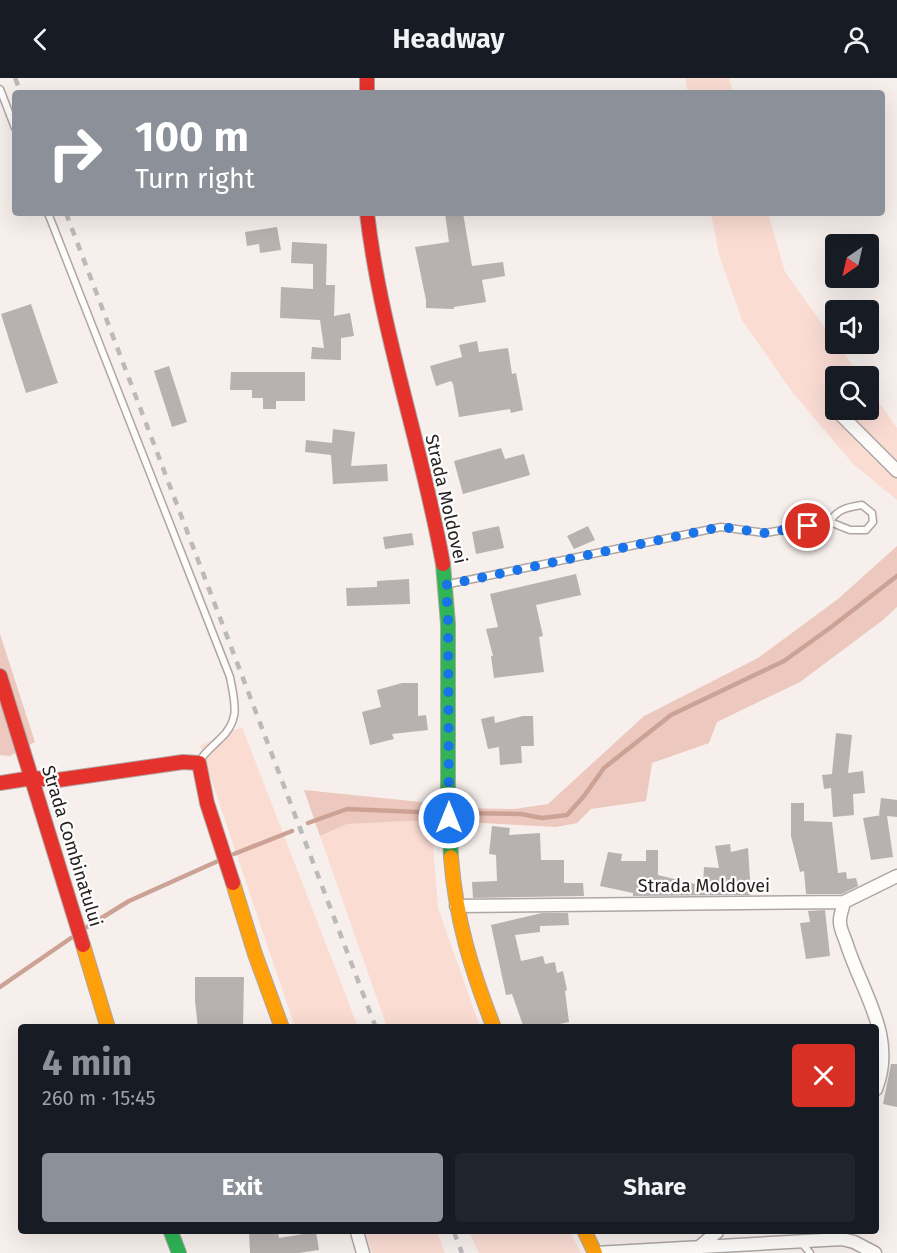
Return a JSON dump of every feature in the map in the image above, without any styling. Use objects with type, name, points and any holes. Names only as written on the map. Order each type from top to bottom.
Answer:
[{"type":"main road","name":"Strada Moldovei","points":[[367,216],[377,292],[429,497],[446,585],[449,818],[456,906],[461,936],[492,1024]]},
{"type":"main road","name":"Strada Combinatului","points":[[0,676],[107,1024]]},
{"type":"main road","points":[[1,781],[32,778],[58,780],[183,762],[199,763],[207,804],[255,954],[281,1024]]},
{"type":"main road","points":[[172,1234],[179,1253]]},
{"type":"main road","points":[[574,1234],[580,1253]]},
{"type":"main road","points":[[586,1234],[595,1253]]},
{"type":"street","points":[[846,420],[897,471]]},
{"type":"street","name":"Strada Moldovei","points":[[456,906],[844,902],[897,876]]},
{"type":"street","points":[[844,902],[839,921],[850,957],[883,1023],[886,1055],[879,1084]]},
{"type":"street","points":[[358,1234],[363,1253]]},
{"type":"street","points":[[699,1247],[715,1234]]},
{"type":"street","points":[[595,1253],[842,1239],[854,1242],[875,1253]]},
{"type":"lane","points":[[0,90],[12,120]]},
{"type":"lane","points":[[49,216],[230,677],[235,706],[234,718],[229,729],[204,754],[199,763]]},
{"type":"lane","points":[[446,585],[721,527],[765,533],[830,522],[850,530],[866,530],[873,522],[872,513],[862,505],[835,513],[830,522]]},
{"type":"lane","points":[[800,1241],[810,1253]]},
{"type":"shaded area","points":[[685,78],[729,78],[732,90],[687,90]]},
{"type":"shaded area","points":[[712,216],[769,216],[785,272],[825,327],[825,354],[844,354],[853,366],[825,366],[825,420],[879,420],[879,402],[897,428],[897,500],[853,464],[793,393],[742,320],[719,255]]},
{"type":"shaded area","points":[[897,546],[897,607],[800,682],[717,722],[709,743],[652,763],[646,801],[591,809],[577,823],[556,827],[463,822],[465,808],[514,809],[548,804],[644,716],[758,658],[838,599]]},
{"type":"shaded area","points":[[0,634],[35,742],[10,756],[0,755]]},
{"type":"shaded area","points":[[242,727],[357,1024],[294,1024],[200,746]]},
{"type":"shaded area","points":[[304,790],[431,803],[431,820],[347,824],[320,836]]},
{"type":"shaded area","points":[[431,820],[438,908],[479,1024],[386,1024],[320,836],[347,824]]},
{"type":"shaded area","points":[[366,1234],[438,1234],[445,1253],[372,1253]]},
{"type":"shaded area","points":[[470,1234],[571,1234],[581,1253],[479,1253]]},
{"type":"building","points":[[445,216],[464,216],[472,266],[503,262],[505,276],[482,280],[486,302],[454,307],[454,309],[426,308],[415,247],[449,242]]},
{"type":"building","points":[[277,227],[281,250],[260,253],[259,244],[247,246],[245,232]]},
{"type":"building","points":[[292,242],[327,244],[326,285],[335,285],[334,316],[350,313],[354,336],[341,338],[341,360],[311,359],[312,347],[324,348],[320,320],[280,318],[281,287],[313,289],[313,264],[291,263]]},
{"type":"building","points":[[31,304],[58,383],[26,393],[1,314]]},
{"type":"building","points":[[477,341],[479,352],[508,348],[512,374],[516,373],[523,410],[511,413],[510,409],[459,417],[451,381],[436,386],[430,366],[462,357],[459,345]]},
{"type":"building","points":[[169,366],[187,422],[172,427],[154,371]]},
{"type":"building","points":[[231,372],[305,372],[305,401],[276,401],[276,409],[263,409],[263,398],[252,398],[252,390],[230,390]]},
{"type":"building","points":[[333,429],[355,432],[351,466],[387,464],[388,481],[333,484],[331,455],[305,452],[306,440],[332,443]]},
{"type":"building","points":[[501,448],[505,459],[524,454],[530,475],[463,494],[454,461]]},
{"type":"building","points":[[499,526],[504,548],[476,554],[472,532]]},
{"type":"building","points":[[588,526],[595,540],[574,549],[567,536]]},
{"type":"building","points":[[412,533],[414,545],[385,549],[383,537]]},
{"type":"building","points":[[576,574],[581,595],[536,605],[543,636],[539,637],[544,672],[494,678],[491,656],[493,656],[486,629],[498,627],[490,594]]},
{"type":"building","points":[[409,579],[410,604],[347,606],[346,588],[377,587],[377,581]]},
{"type":"building","points":[[402,683],[418,683],[418,716],[426,715],[428,730],[392,734],[394,739],[370,745],[362,712],[381,707],[377,690]]},
{"type":"building","points":[[494,716],[495,723],[523,716],[533,716],[534,746],[521,746],[522,763],[500,765],[499,747],[488,749],[481,719]]},
{"type":"building","points":[[836,733],[852,735],[848,773],[863,771],[865,793],[853,794],[854,815],[833,817],[831,788],[824,789],[822,775],[832,774]]},
{"type":"building","points":[[881,798],[897,800],[897,817],[887,816],[893,857],[871,860],[863,818],[882,815],[879,815]]},
{"type":"building","points":[[791,803],[804,803],[804,821],[832,822],[838,873],[846,872],[847,879],[856,878],[858,886],[842,894],[806,894],[804,871],[800,872],[791,836]]},
{"type":"building","points":[[492,826],[510,828],[509,835],[540,833],[541,860],[564,860],[564,883],[583,883],[584,896],[473,898],[472,882],[497,881],[496,855],[489,854]]},
{"type":"building","points":[[730,844],[731,852],[748,848],[751,895],[633,896],[633,893],[600,886],[608,852],[622,854],[621,861],[646,861],[646,850],[658,850],[658,875],[703,886],[704,867],[719,868],[715,846]]},
{"type":"building","points":[[825,910],[830,956],[806,959],[800,923],[810,922],[808,911]]},
{"type":"building","points":[[542,913],[568,913],[569,925],[540,926],[540,932],[515,935],[521,961],[543,956],[545,964],[555,962],[557,973],[563,971],[569,1022],[523,1024],[512,994],[506,995],[491,925]]},
{"type":"building","points":[[195,977],[244,977],[243,1024],[198,1024]]},
{"type":"building","points":[[891,1064],[897,1064],[897,1107],[883,1104]]},
{"type":"building","points":[[249,1234],[278,1234],[279,1238],[316,1234],[319,1250],[299,1253],[250,1253]]},
{"type":"waterway","points":[[456,813],[521,814],[542,818],[567,815],[604,768],[671,715],[784,661],[897,576]]},
{"type":"waterway","points":[[308,823],[347,809],[441,813]]},
{"type":"waterway","points":[[234,854],[292,831]]},
{"type":"waterway","points":[[87,927],[129,901],[218,861]]},
{"type":"waterway","points":[[0,987],[71,938]]},
{"type":"railway","points":[[15,78],[20,90]]},
{"type":"railway","points":[[67,216],[374,1024]]},
{"type":"railway","points":[[455,1234],[462,1253]]},
{"type":"traffic: fast","points":[[443,564],[448,624],[448,792],[451,857]]},
{"type":"traffic: fast","points":[[172,1234],[179,1253]]},
{"type":"traffic: slow","points":[[451,857],[453,880],[466,944],[493,1024]]},
{"type":"traffic: slow","points":[[233,883],[255,954],[281,1024]]},
{"type":"traffic: slow","points":[[83,945],[107,1024]]},
{"type":"traffic: slow","points":[[586,1234],[595,1253]]},
{"type":"traffic: jam","points":[[367,78],[367,90]]},
{"type":"traffic: jam","points":[[367,216],[382,302],[443,564]]},
{"type":"traffic: jam","points":[[0,676],[83,945]]},
{"type":"traffic: jam","points":[[0,783],[32,778],[58,780],[183,762],[199,763],[207,803],[233,883]]},
{"type":"route","points":[[449,818],[446,585],[721,527],[765,533],[808,526]]}]
